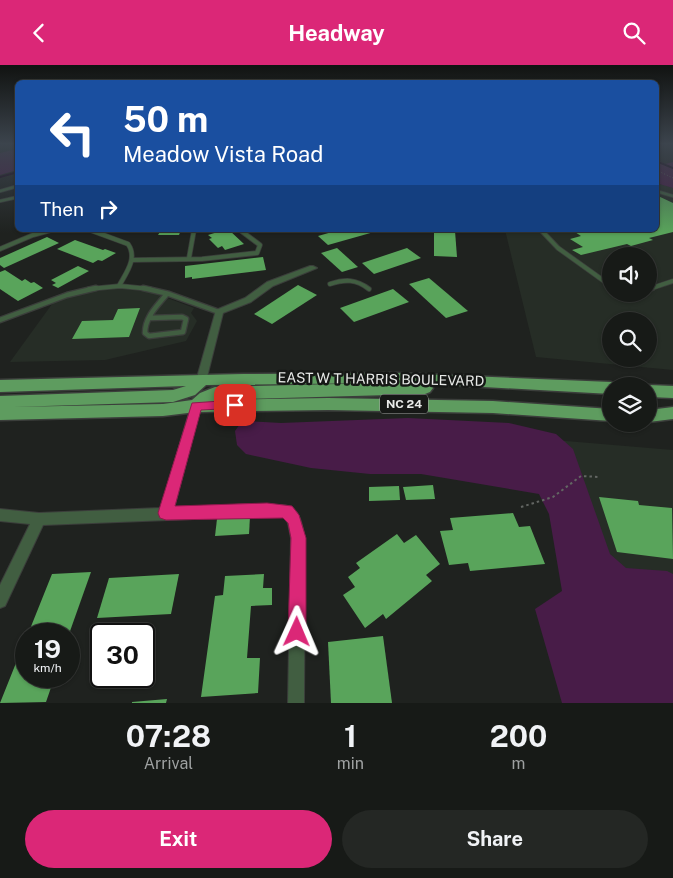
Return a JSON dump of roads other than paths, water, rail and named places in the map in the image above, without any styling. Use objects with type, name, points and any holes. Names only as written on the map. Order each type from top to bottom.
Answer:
[{"type":"main road","name":"EAST W T HARRIS BOULEVARD","points":[[0,386],[344,377],[501,381],[602,387]]},
{"type":"main road","points":[[0,403],[173,396],[190,391],[201,381]]},
{"type":"main road","points":[[196,406],[205,397],[215,393],[440,387],[501,381]]},
{"type":"main road","points":[[657,391],[673,392]]},
{"type":"main road","name":"EAST W T HARRIS BOULEVARD","points":[[0,414],[163,410],[196,406],[410,404],[602,414]]},
{"type":"main road","points":[[657,416],[673,413]]},
{"type":"main road","points":[[657,418],[673,420]]},
{"type":"street","points":[[201,381],[219,312],[248,300],[270,284],[313,268]]},
{"type":"street","points":[[166,513],[196,406]]},
{"type":"street","points":[[0,515],[39,519],[166,513],[287,511],[294,520],[298,542],[296,703]]},
{"type":"street","points":[[0,601],[39,519]]},
{"type":"lane","points":[[0,191],[15,187]]},
{"type":"lane","points":[[659,192],[673,197]]},
{"type":"lane","points":[[0,201],[15,198]]},
{"type":"lane","points":[[0,249],[47,232]]},
{"type":"lane","points":[[96,232],[128,243],[134,252],[119,286]]},
{"type":"lane","points":[[188,258],[194,232]]},
{"type":"lane","points":[[132,260],[202,259],[257,253],[260,245],[243,232]]},
{"type":"lane","points":[[543,232],[558,249],[602,280]]},
{"type":"lane","points":[[330,284],[347,279],[355,280],[369,289]]},
{"type":"lane","points":[[657,286],[673,281]]},
{"type":"lane","points":[[0,320],[68,294],[90,289],[119,286],[140,287],[219,312]]},
{"type":"lane","points":[[149,318],[182,317],[186,319],[183,332],[149,336],[145,330],[149,318],[156,306],[166,295]]},
{"type":"waterway","points":[[0,177],[12,174]]}]
